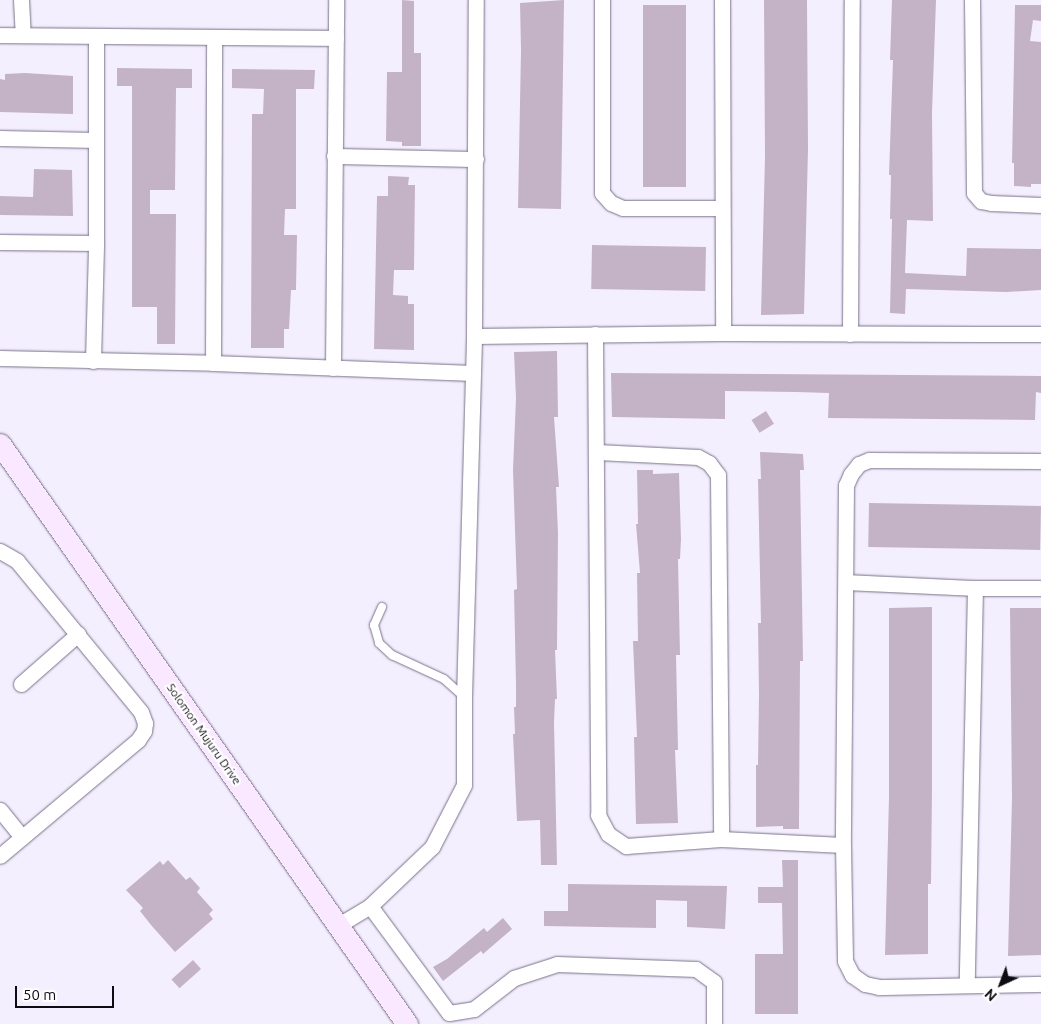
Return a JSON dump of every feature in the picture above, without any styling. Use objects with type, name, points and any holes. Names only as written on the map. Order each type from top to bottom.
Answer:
[{"type":"street","points":[[21,0],[23,34]]},
{"type":"street","points":[[333,368],[336,0]]},
{"type":"street","points":[[337,926],[370,906],[432,847],[459,798],[464,784],[464,697],[474,336],[476,0]]},
{"type":"street","points":[[602,0],[602,193],[611,203],[623,208],[721,208]]},
{"type":"street","points":[[722,0],[721,208],[723,333]]},
{"type":"street","points":[[850,334],[852,0]]},
{"type":"street","points":[[972,0],[974,193],[981,201],[991,203],[1041,205]]},
{"type":"street","points":[[0,35],[336,38]]},
{"type":"street","points":[[93,360],[96,243],[96,36]]},
{"type":"street","points":[[213,363],[214,38]]},
{"type":"street","points":[[0,138],[96,140]]},
{"type":"street","points":[[334,156],[476,159]]},
{"type":"street","points":[[0,242],[96,243]]},
{"type":"street","points":[[474,336],[723,333],[1041,334]]},
{"type":"street","points":[[595,334],[598,815],[608,834],[626,846],[721,839],[843,845]]},
{"type":"street","points":[[0,358],[213,363],[473,373]]},
{"type":"street","name":"Solomon Mujuru Drive","points":[[2,450],[407,1024]]},
{"type":"street","points":[[597,452],[698,457],[709,463],[718,474],[721,839]]},
{"type":"street","points":[[1041,461],[869,460],[859,464],[846,485],[847,582],[843,845],[846,961],[852,975],[865,984],[879,987],[1041,984]]},
{"type":"street","points":[[0,551],[17,561],[141,712],[146,723],[144,731],[138,740],[0,856]]},
{"type":"street","points":[[847,582],[975,588],[1041,588]]},
{"type":"street","points":[[967,985],[975,588]]},
{"type":"street","points":[[21,684],[78,634]]},
{"type":"street","points":[[0,810],[22,837]]},
{"type":"street","points":[[370,906],[449,1013],[474,1009],[514,978],[557,964],[696,969],[714,982],[714,1024]]},
{"type":"lane","points":[[382,607],[374,625],[379,643],[392,655],[444,679],[464,697]]},
{"type":"building","points":[[402,0],[414,1],[414,53],[421,53],[421,146],[402,146],[402,142],[386,141],[387,72],[402,72]]},
{"type":"building","points":[[564,0],[561,209],[518,208],[520,3]]},
{"type":"building","points":[[764,0],[807,0],[808,149],[804,314],[761,315],[765,157]]},
{"type":"building","points":[[892,0],[936,0],[932,113],[933,221],[907,220],[905,273],[966,276],[967,248],[1041,249],[1041,290],[1006,292],[906,289],[905,314],[890,313],[892,219],[890,219],[891,175],[889,175],[893,60],[890,60]]},
{"type":"building","points":[[643,5],[686,5],[686,187],[643,187]]},
{"type":"building","points":[[1015,5],[1041,5],[1041,21],[1033,20],[1030,41],[1041,42],[1041,184],[1031,184],[1031,187],[1014,186],[1014,163],[1012,163]]},
{"type":"building","points":[[117,68],[192,69],[192,88],[176,88],[175,190],[150,190],[150,214],[176,214],[175,344],[157,344],[157,307],[132,307],[132,86],[117,86]]},
{"type":"building","points":[[232,69],[315,70],[314,89],[296,89],[296,209],[285,209],[284,235],[297,235],[296,290],[291,290],[289,329],[284,329],[284,348],[251,348],[252,114],[263,114],[264,89],[232,88]]},
{"type":"building","points":[[25,73],[73,76],[73,114],[0,112],[0,79],[5,80],[5,74]]},
{"type":"building","points":[[34,169],[72,170],[73,216],[0,215],[0,196],[33,197]]},
{"type":"building","points":[[388,176],[409,177],[408,185],[415,185],[414,270],[394,270],[393,295],[408,296],[408,304],[414,304],[414,350],[374,349],[377,196],[388,196]]},
{"type":"building","points":[[592,245],[706,247],[705,291],[591,289]]},
{"type":"building","points":[[557,351],[558,417],[554,417],[559,487],[556,487],[558,533],[557,650],[555,650],[557,699],[555,699],[554,722],[557,865],[541,865],[540,820],[517,821],[513,734],[515,734],[514,707],[516,707],[514,590],[517,589],[513,470],[516,398],[514,352]]},
{"type":"building","points":[[611,373],[1041,376],[1041,393],[1036,392],[1035,420],[828,418],[829,393],[725,391],[725,419],[612,417]]},
{"type":"building","points":[[766,411],[774,424],[760,433],[752,420]]},
{"type":"building","points":[[760,452],[803,454],[804,470],[800,470],[803,661],[800,661],[799,829],[783,829],[783,826],[756,827],[759,695],[758,623],[761,623],[758,479],[761,479]]},
{"type":"building","points":[[637,470],[653,470],[653,474],[679,473],[681,539],[680,559],[678,559],[680,655],[676,655],[678,750],[675,750],[678,823],[636,824],[634,737],[637,737],[633,641],[638,641],[637,573],[640,573],[636,524],[638,524]]},
{"type":"building","points":[[869,503],[1041,506],[1040,550],[868,547]]},
{"type":"building","points":[[932,607],[931,884],[928,884],[928,954],[885,955],[889,797],[889,608]]},
{"type":"building","points":[[1010,608],[1041,608],[1041,955],[1008,956],[1012,798]]},
{"type":"building","points":[[168,860],[186,880],[190,877],[200,888],[197,892],[213,910],[209,914],[213,919],[175,952],[140,911],[143,908],[126,890],[160,861],[163,865]]},
{"type":"building","points":[[782,860],[798,860],[798,1014],[755,1014],[755,954],[783,954],[782,903],[758,903],[758,887],[783,887]]},
{"type":"building","points":[[568,884],[727,886],[725,929],[687,927],[687,901],[656,900],[656,928],[544,926],[544,911],[568,911]]},
{"type":"building","points":[[503,918],[512,929],[483,954],[481,951],[443,981],[433,967],[447,959],[484,928],[487,932]]},
{"type":"building","points":[[193,960],[201,969],[179,988],[171,979]]}]
